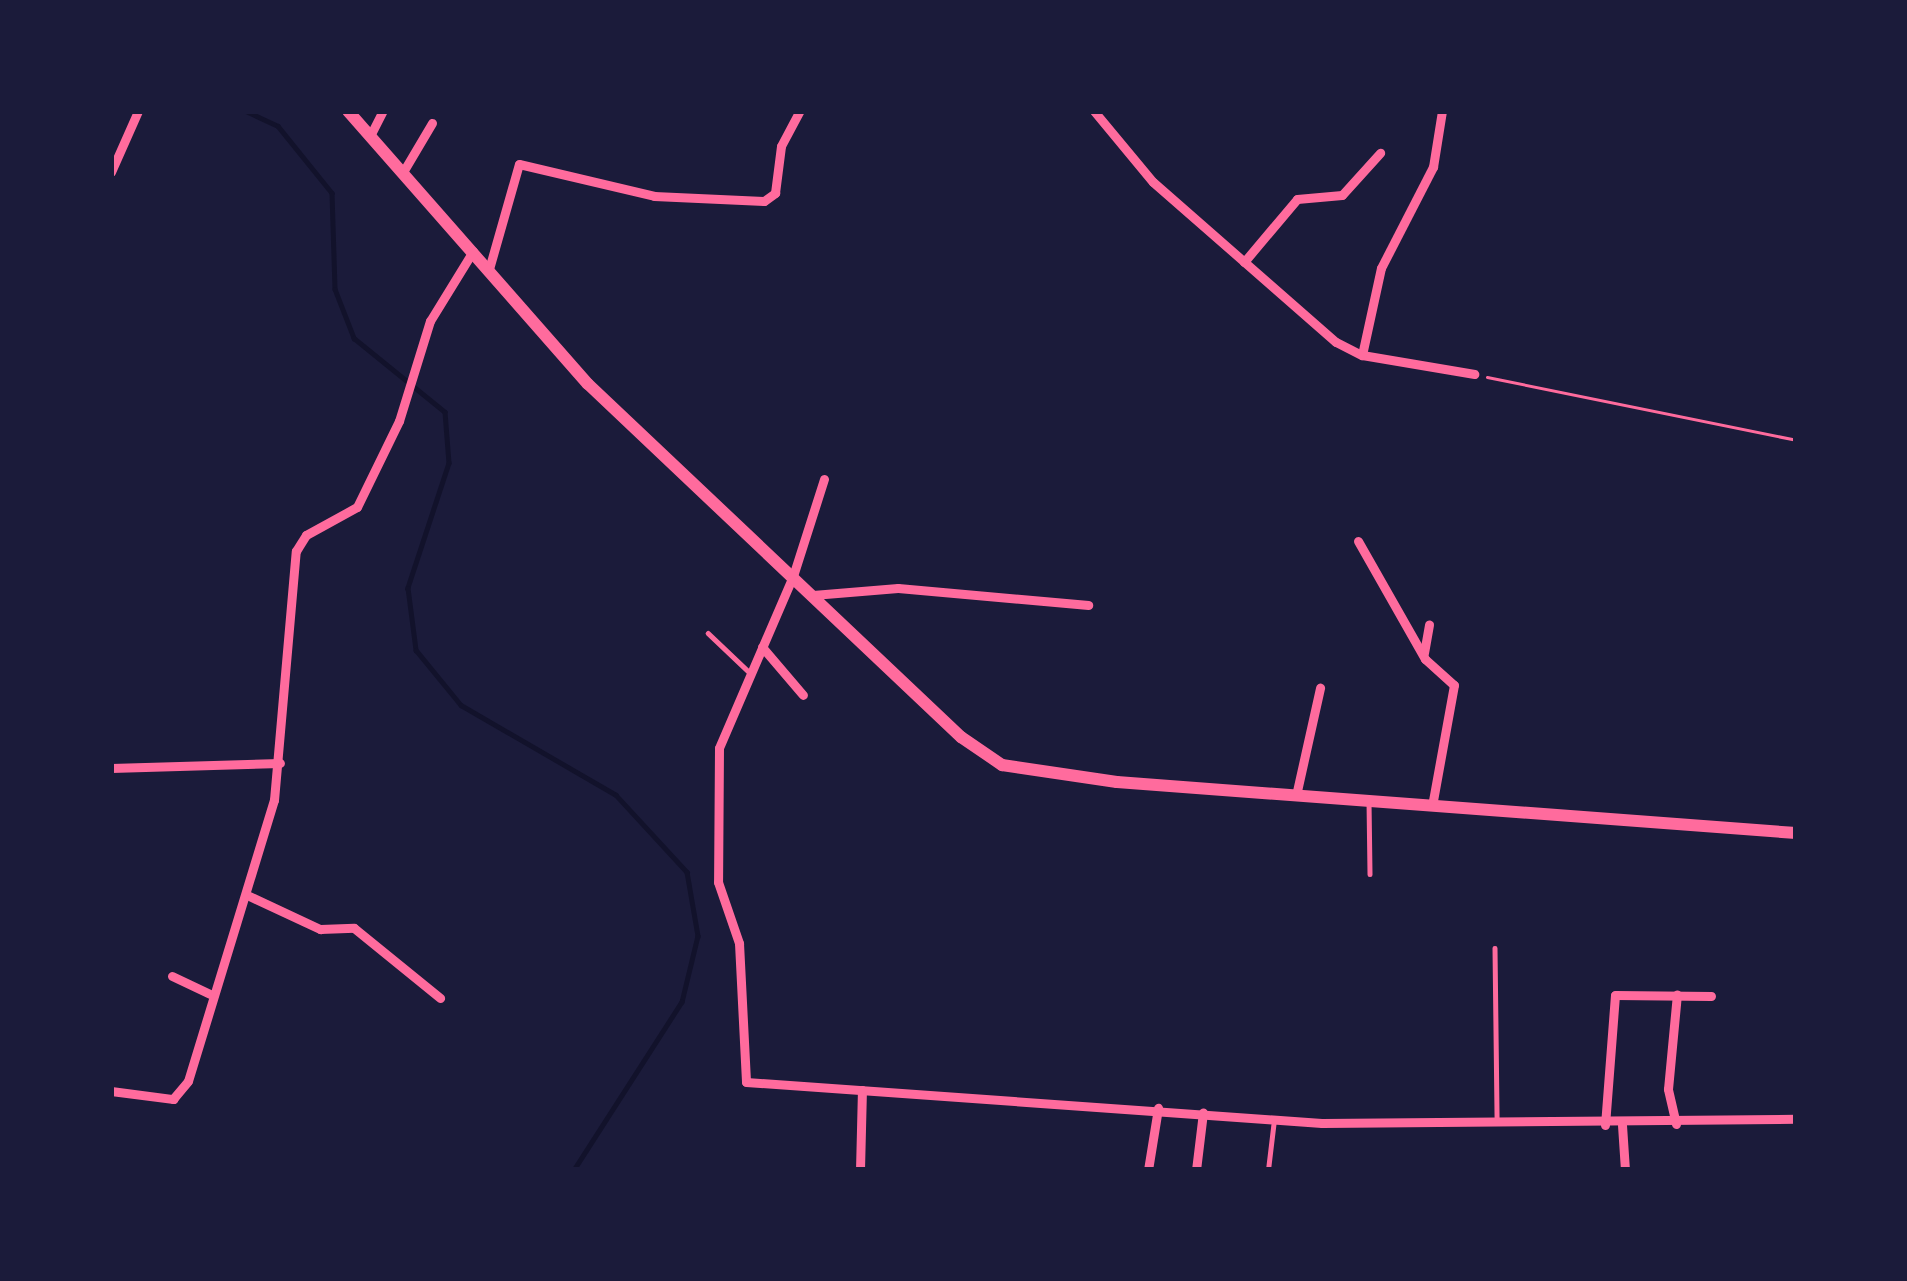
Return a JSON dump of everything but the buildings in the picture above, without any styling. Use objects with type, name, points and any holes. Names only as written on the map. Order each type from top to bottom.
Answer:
[{"type":"main road","points":[[348,111],[588,384],[961,737],[1002,765],[1117,782],[1433,800],[1796,833]]},
{"type":"street","points":[[111,172],[138,111]]},
{"type":"street","points":[[370,136],[383,111]]},
{"type":"street","points":[[488,269],[519,164],[654,196],[764,201],[776,193],[781,146],[800,111]]},
{"type":"street","points":[[1094,111],[1153,182],[1244,262],[1362,355],[1474,374]]},
{"type":"street","points":[[1362,355],[1381,268],[1433,166],[1442,111]]},
{"type":"street","points":[[403,172],[432,123]]},
{"type":"street","points":[[1244,262],[1297,199],[1342,195],[1380,153]]},
{"type":"street","points":[[111,1091],[179,1096],[247,895],[280,763],[287,586],[296,551],[306,535],[357,507],[411,386],[430,321],[473,251]]},
{"type":"street","points":[[824,478],[793,576],[717,762],[718,882],[739,943],[746,1082],[1158,1108],[1274,1120],[1622,1125],[1796,1119]]},
{"type":"street","points":[[1358,541],[1425,659],[1454,685],[1433,800]]},
{"type":"street","points":[[813,595],[898,588],[1088,605]]},
{"type":"street","points":[[1425,659],[1429,624]]},
{"type":"street","points":[[762,647],[803,695]]},
{"type":"street","points":[[1297,791],[1320,688]]},
{"type":"street","points":[[111,768],[280,763]]},
{"type":"street","points":[[247,895],[320,928],[354,928],[440,998]]},
{"type":"street","points":[[172,976],[210,994]]},
{"type":"street","points":[[1605,1125],[1611,1002],[1623,990],[1711,996]]},
{"type":"street","points":[[1676,1124],[1668,1089],[1677,994]]},
{"type":"street","points":[[860,1170],[862,1090]]},
{"type":"street","points":[[1148,1170],[1158,1108]]},
{"type":"street","points":[[1196,1170],[1203,1112]]},
{"type":"street","points":[[1622,1125],[1625,1170]]},
{"type":"lane","points":[[708,633],[752,675]]},
{"type":"lane","points":[[1369,796],[1370,874]]},
{"type":"lane","points":[[1495,948],[1497,1123]]},
{"type":"lane","points":[[1268,1170],[1274,1120]]},
{"type":"path","points":[[1474,374],[1796,440]]},
{"type":"waterway","points":[[246,111],[278,126],[332,193],[335,289],[354,338],[445,412],[449,463],[408,588],[416,650],[461,705],[616,795],[687,872],[698,936],[682,1002],[574,1170]]}]
